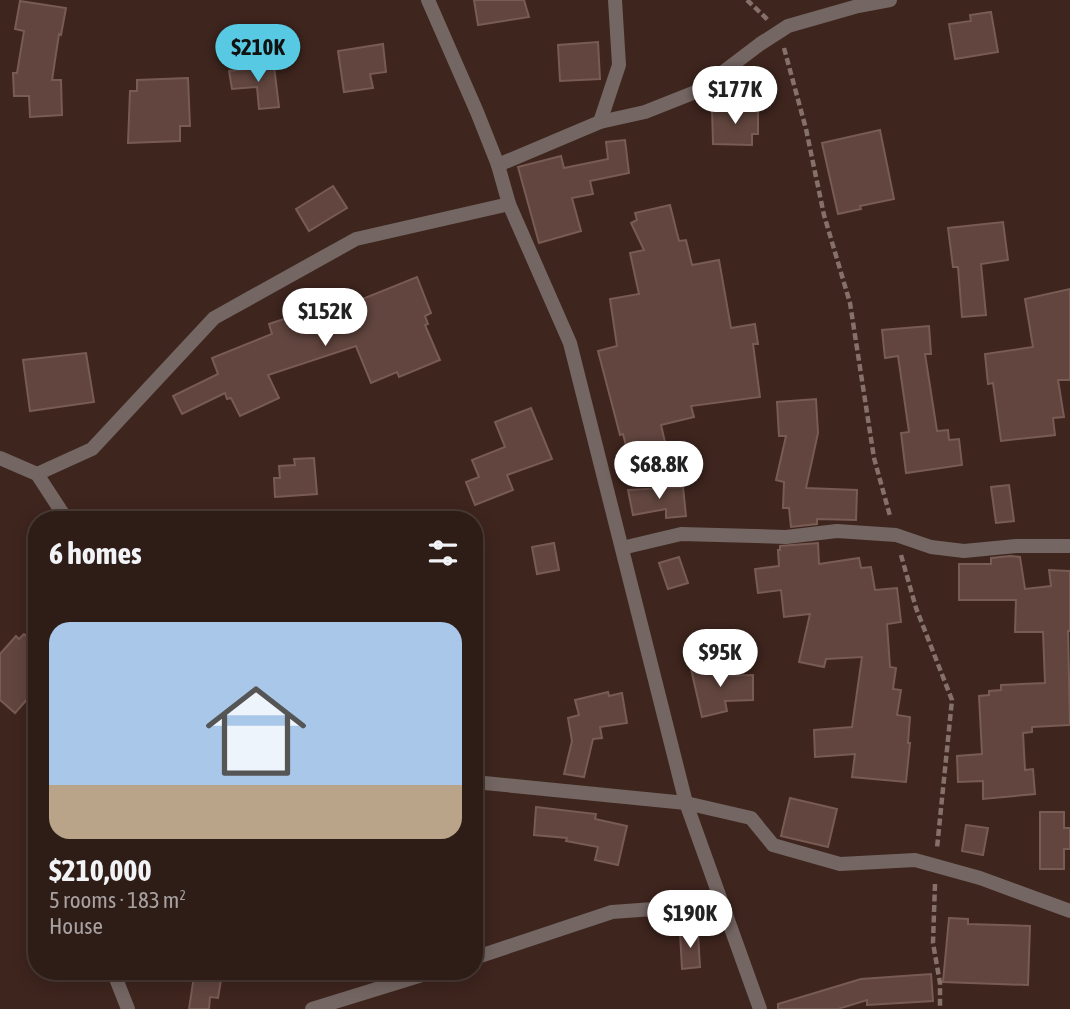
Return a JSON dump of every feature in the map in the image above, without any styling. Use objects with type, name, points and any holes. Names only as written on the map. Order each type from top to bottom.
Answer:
[{"type":"street","points":[[428,0],[498,165],[509,204],[570,343],[686,803],[760,1009]]},
{"type":"street","points":[[600,122],[619,65],[615,0]]},
{"type":"street","points":[[498,165],[600,122],[645,112],[698,91],[788,26],[890,0]]},
{"type":"street","points":[[37,474],[92,449],[214,318],[356,239],[509,204]]},
{"type":"street","points":[[0,458],[37,474],[61,511]]},
{"type":"street","points":[[622,548],[681,534],[786,537],[837,531],[896,535],[931,547],[964,551],[1016,546],[1070,546]]},
{"type":"street","points":[[483,783],[686,803],[751,818],[773,845],[840,864],[915,860],[979,878],[1070,911]]},
{"type":"street","points":[[483,955],[612,912],[722,904]]},
{"type":"street","points":[[117,980],[128,1009]]},
{"type":"street","points":[[312,1009],[406,980]]},
{"type":"path","points":[[747,0],[780,32],[806,129],[824,215],[850,303],[874,458],[916,608],[952,700],[939,809],[933,943],[940,983],[940,1009]]},
{"type":"building","points":[[474,0],[524,0],[529,17],[478,25]]},
{"type":"building","points":[[20,1],[66,8],[52,80],[61,80],[62,115],[30,117],[29,96],[14,96],[13,73],[17,73],[24,31],[15,29]]},
{"type":"building","points":[[991,12],[998,52],[955,59],[949,24],[971,21],[970,15]]},
{"type":"building","points":[[598,42],[600,79],[560,81],[558,45]]},
{"type":"building","points":[[383,44],[386,72],[370,74],[373,88],[344,92],[338,51]]},
{"type":"building","points":[[274,66],[279,107],[259,109],[257,87],[232,89],[229,71]]},
{"type":"building","points":[[188,78],[190,126],[180,126],[180,141],[128,143],[130,91],[137,91],[137,80]]},
{"type":"building","points":[[758,107],[758,134],[752,134],[752,145],[713,144],[712,109]]},
{"type":"building","points":[[880,130],[894,199],[838,214],[822,143]]},
{"type":"building","points":[[625,140],[629,173],[590,181],[593,194],[572,198],[581,231],[539,243],[518,167],[561,156],[564,168],[608,159],[606,142]]},
{"type":"building","points":[[333,186],[347,208],[309,231],[296,209]]},
{"type":"building","points":[[670,205],[679,241],[686,240],[692,265],[719,260],[731,328],[755,324],[758,344],[753,344],[760,397],[691,406],[694,417],[661,425],[668,455],[631,464],[623,434],[620,435],[598,351],[617,346],[610,299],[639,294],[630,253],[644,250],[631,223],[637,220],[635,213]]},
{"type":"building","points":[[1003,222],[1008,260],[981,264],[986,315],[962,317],[958,267],[953,267],[948,228]]},
{"type":"building","points":[[417,277],[431,313],[425,316],[428,324],[425,325],[440,360],[399,377],[397,372],[371,383],[356,346],[268,375],[279,398],[240,416],[231,398],[227,399],[225,393],[182,414],[173,396],[218,374],[212,358],[272,334],[269,324],[293,316],[296,326],[342,312],[340,308]]},
{"type":"building","points":[[1070,289],[1070,380],[1058,380],[1064,417],[1053,418],[1055,435],[1001,441],[993,383],[988,384],[985,354],[1033,347],[1025,299]]},
{"type":"building","points":[[929,326],[931,354],[925,354],[937,431],[948,430],[949,440],[959,439],[962,465],[906,473],[901,433],[909,432],[898,356],[885,358],[882,330]]},
{"type":"building","points":[[86,353],[94,402],[30,411],[23,360]]},
{"type":"building","points":[[816,399],[818,433],[806,488],[857,490],[856,520],[817,519],[817,524],[791,527],[789,508],[783,508],[784,482],[776,480],[786,436],[779,436],[777,402]]},
{"type":"building","points":[[531,408],[552,459],[507,475],[513,490],[475,505],[466,482],[479,477],[472,460],[505,447],[495,422]]},
{"type":"building","points":[[314,458],[317,494],[275,497],[274,478],[280,478],[279,466],[295,465],[294,459]]},
{"type":"building","points":[[1009,485],[1014,521],[996,523],[991,487]]},
{"type":"building","points":[[683,487],[686,516],[666,518],[666,509],[633,515],[628,490]]},
{"type":"building","points":[[554,543],[559,570],[537,574],[532,547]]},
{"type":"building","points":[[818,543],[819,564],[859,558],[861,568],[871,567],[875,590],[897,588],[901,622],[887,624],[890,667],[896,668],[893,689],[901,690],[897,715],[910,717],[906,782],[852,777],[855,754],[815,757],[814,730],[852,727],[862,657],[826,659],[824,667],[799,662],[810,614],[784,617],[781,590],[758,593],[755,569],[779,566],[780,546]]},
{"type":"building","points":[[679,557],[688,583],[668,589],[659,563]]},
{"type":"building","points":[[1020,557],[1025,589],[1051,586],[1049,570],[1070,571],[1070,725],[1032,727],[1032,732],[1023,733],[1025,770],[1033,769],[1035,794],[983,799],[983,781],[958,782],[957,756],[982,754],[979,696],[989,695],[989,691],[1001,690],[1001,685],[1045,683],[1043,632],[1015,632],[1016,600],[959,600],[959,564],[991,564],[991,558]]},
{"type":"building","points":[[24,634],[28,637],[28,698],[15,713],[0,700],[0,654],[16,636],[19,639]]},
{"type":"building","points":[[716,664],[719,676],[753,675],[753,700],[725,701],[727,711],[702,717],[691,669]]},
{"type":"building","points":[[608,692],[609,696],[622,693],[627,723],[600,727],[602,738],[593,739],[584,777],[564,774],[572,741],[568,718],[579,715],[575,700]]},
{"type":"building","points":[[790,798],[837,809],[828,847],[781,836]]},
{"type":"building","points":[[536,807],[596,814],[595,819],[627,826],[618,865],[595,860],[598,847],[566,841],[567,838],[534,835]]},
{"type":"building","points":[[1040,812],[1064,812],[1064,828],[1070,828],[1070,849],[1064,849],[1064,869],[1040,869]]},
{"type":"building","points":[[966,825],[988,828],[983,855],[962,851]]},
{"type":"building","points":[[949,918],[968,919],[968,924],[1030,926],[1028,985],[943,982]]},
{"type":"building","points":[[698,932],[700,967],[682,969],[680,933]]},
{"type":"building","points":[[931,974],[933,1001],[867,1005],[867,1000],[838,1009],[778,1009],[778,1004],[861,979]]},
{"type":"building","points":[[193,980],[221,980],[218,998],[210,997],[209,1009],[189,1009]]}]
